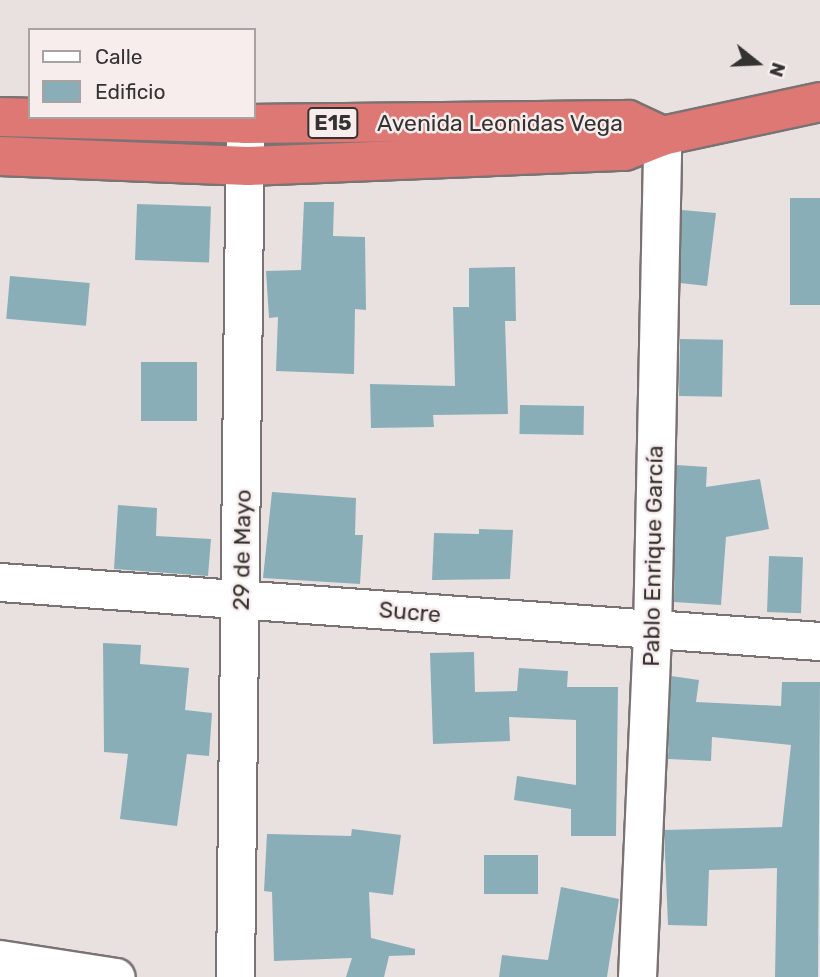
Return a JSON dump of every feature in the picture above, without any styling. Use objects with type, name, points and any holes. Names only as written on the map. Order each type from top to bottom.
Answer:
[{"type":"highway","name":"Avenida Leonidas Vega","points":[[0,156],[248,166],[625,150],[662,136],[820,102]]},
{"type":"highway","name":"Avenida Leonidas Vega","points":[[0,117],[28,118]]},
{"type":"highway","name":"Avenida Leonidas Vega","points":[[70,119],[245,124],[628,120],[662,136]]},
{"type":"street","name":"29 de Mayo","points":[[235,977],[248,166],[245,124]]},
{"type":"street","name":"Pablo Enrique García","points":[[637,977],[652,632],[662,136]]},
{"type":"street","name":"Sucre","points":[[0,582],[242,598],[652,632],[820,641]]},
{"type":"street","points":[[0,959],[116,977]]},
{"type":"building","points":[[790,198],[820,198],[820,305],[790,305]]},
{"type":"building","points":[[304,202],[334,202],[333,236],[365,237],[366,310],[355,309],[354,374],[276,371],[278,317],[269,318],[266,271],[301,270]]},
{"type":"building","points":[[137,204],[211,207],[209,263],[135,260]]},
{"type":"building","points":[[682,210],[716,213],[707,286],[680,283]]},
{"type":"building","points":[[515,267],[516,321],[505,321],[508,414],[433,415],[434,427],[371,428],[370,384],[455,386],[453,307],[469,307],[469,268]]},
{"type":"building","points":[[10,276],[90,283],[86,326],[6,319]]},
{"type":"building","points":[[680,339],[723,340],[722,397],[679,396]]},
{"type":"building","points":[[141,362],[197,362],[197,421],[141,421]]},
{"type":"building","points":[[520,405],[584,406],[583,435],[519,434]]},
{"type":"building","points":[[676,465],[707,467],[706,487],[760,479],[769,529],[726,537],[721,605],[674,602]]},
{"type":"building","points":[[272,492],[356,498],[355,535],[363,535],[360,584],[263,578]]},
{"type":"building","points":[[118,505],[157,508],[156,536],[211,539],[208,576],[114,569]]},
{"type":"building","points":[[479,529],[513,530],[510,579],[432,580],[434,533],[479,534]]},
{"type":"building","points":[[769,556],[803,557],[801,613],[767,612]]},
{"type":"building","points":[[103,643],[141,645],[140,664],[189,668],[185,710],[212,713],[209,756],[187,754],[177,826],[120,819],[128,754],[104,752]]},
{"type":"building","points":[[474,652],[475,692],[517,691],[519,668],[568,671],[567,687],[618,687],[616,836],[571,836],[571,809],[514,800],[517,776],[576,785],[576,720],[509,717],[510,741],[433,744],[430,653]]},
{"type":"building","points":[[671,676],[699,680],[696,702],[781,706],[782,682],[820,682],[818,977],[775,977],[777,868],[709,870],[707,926],[668,925],[664,830],[782,827],[791,745],[712,737],[711,761],[668,759]]},
{"type":"building","points":[[352,829],[401,835],[393,895],[369,892],[371,938],[415,949],[415,955],[389,956],[384,977],[346,977],[352,958],[274,961],[272,892],[264,891],[267,834],[351,836]]},
{"type":"building","points":[[484,855],[538,855],[538,894],[484,894]]},
{"type":"building","points":[[561,887],[619,899],[607,977],[499,977],[502,955],[548,960]]}]
